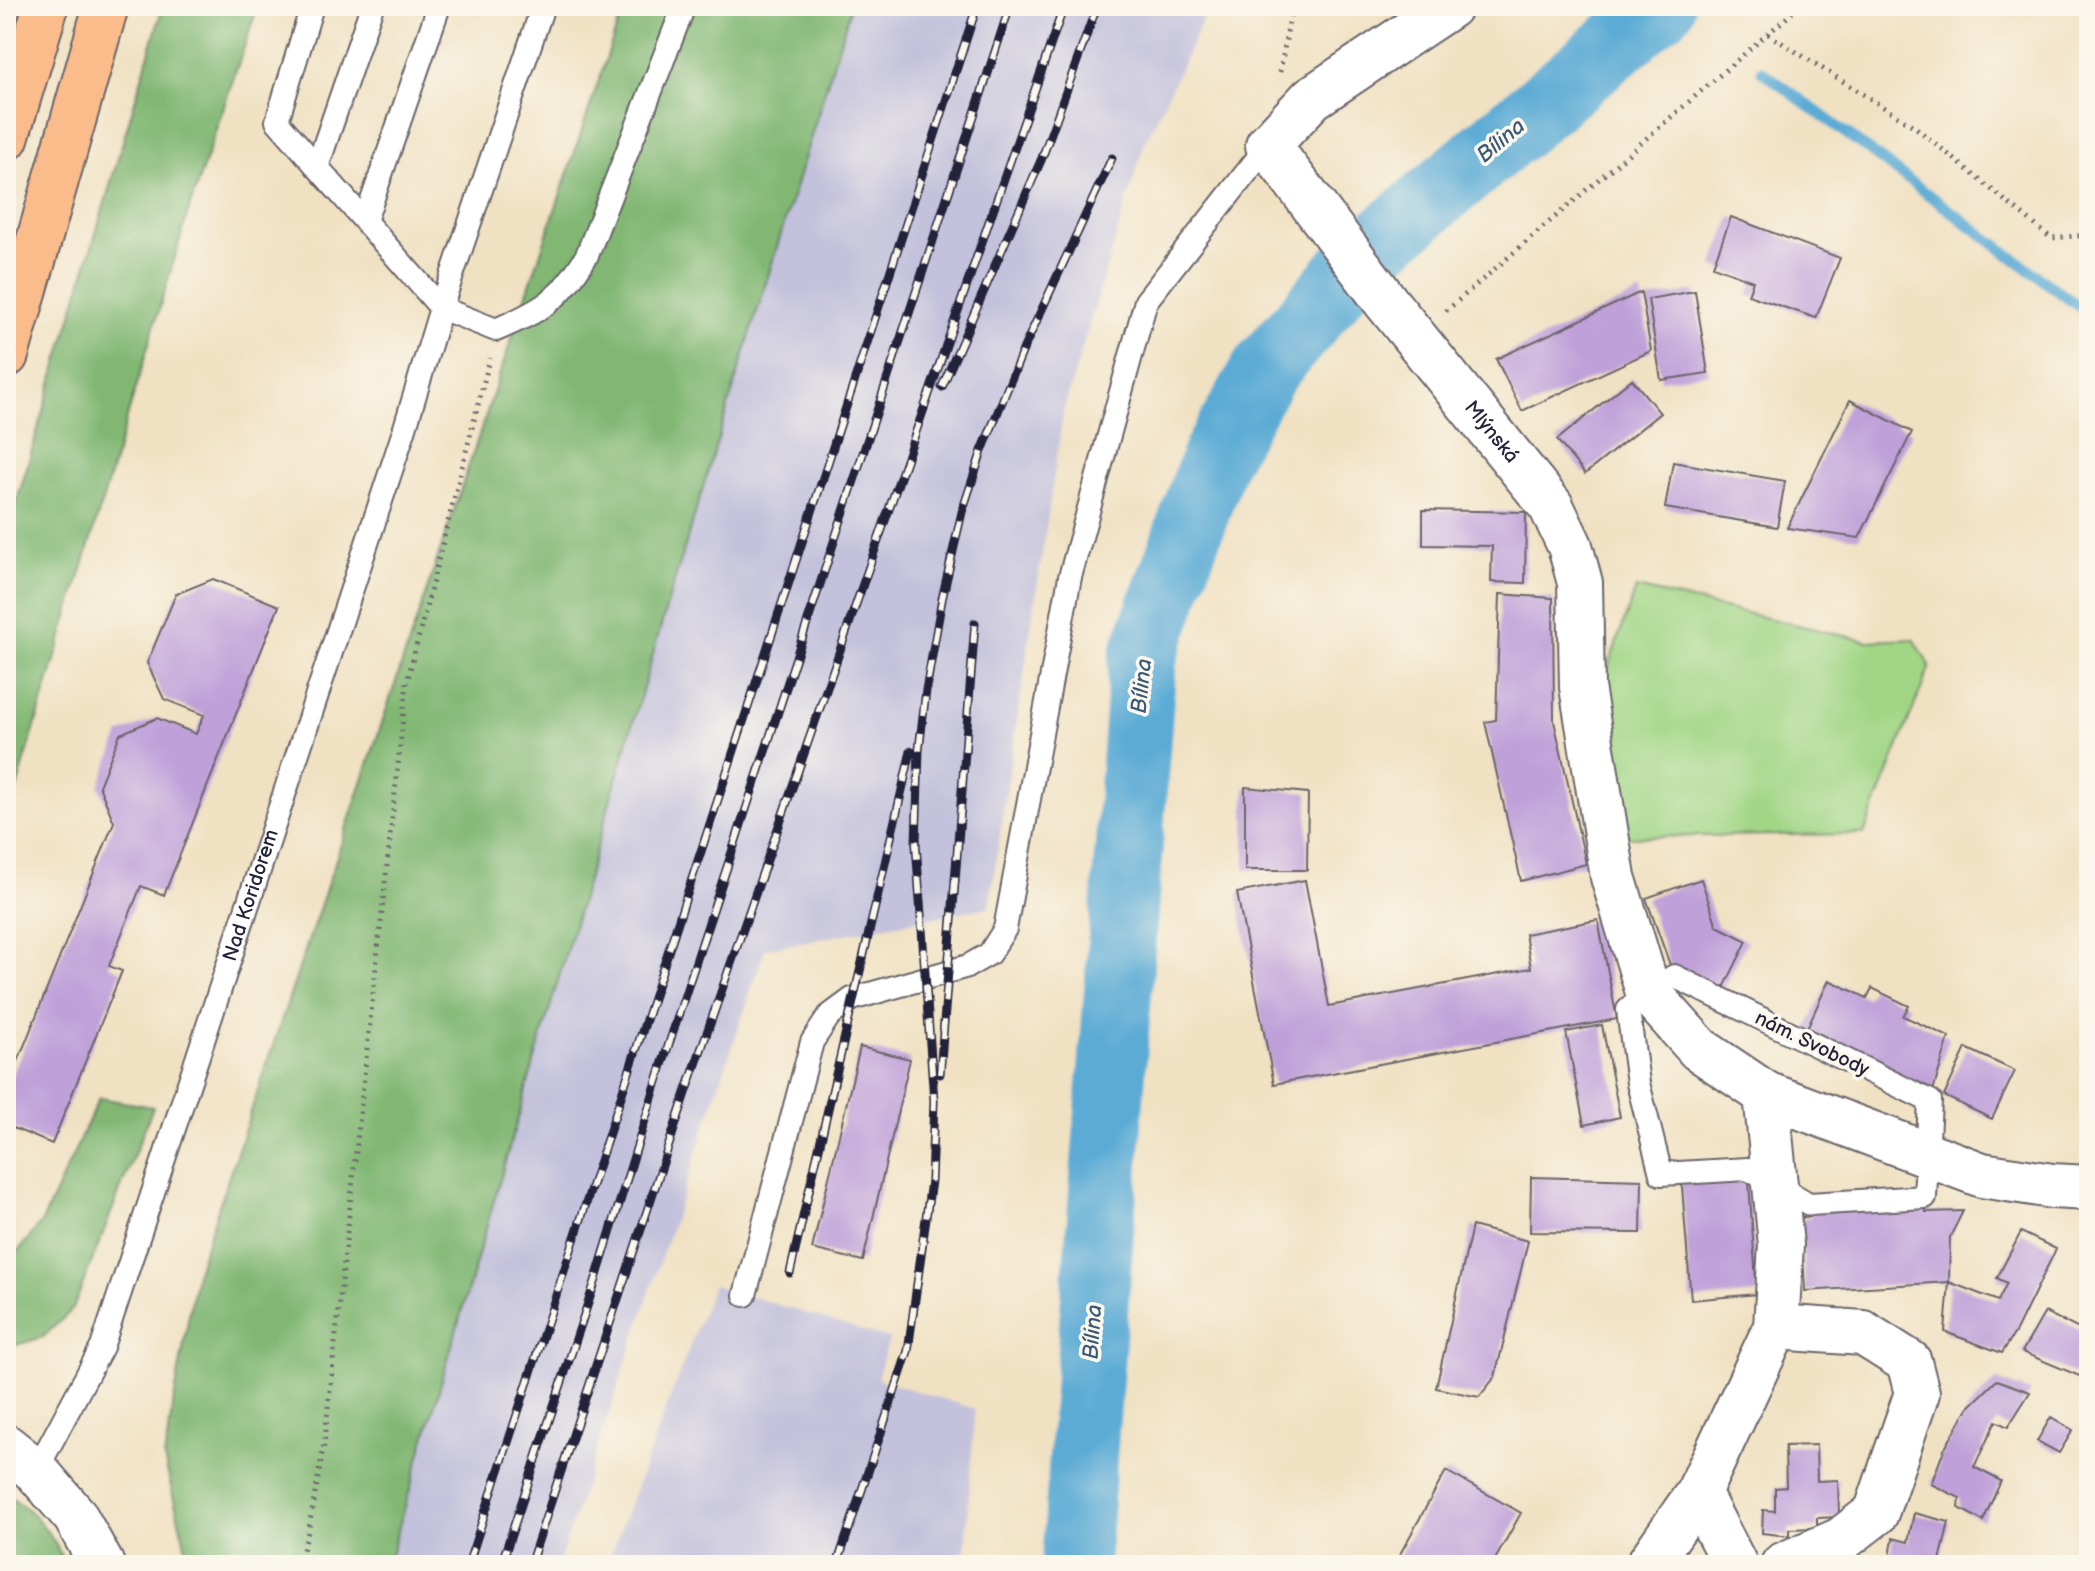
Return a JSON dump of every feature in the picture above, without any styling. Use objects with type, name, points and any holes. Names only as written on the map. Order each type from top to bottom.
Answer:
[{"type":"highway","points":[[6,138],[46,6]]},
{"type":"highway","points":[[6,355],[106,6]]},
{"type":"street","points":[[1268,145],[1312,98],[1450,6]]},
{"type":"street","name":"Mlýnská","points":[[1268,145],[1387,303],[1551,506],[1570,546],[1580,583],[1582,687],[1613,877],[1648,992]]},
{"type":"street","points":[[1648,992],[1699,1049],[1766,1094],[1982,1175],[2052,1186],[2089,1188]]},
{"type":"street","points":[[1648,1565],[1698,1493],[1776,1327],[1781,1245],[1766,1094]]},
{"type":"street","points":[[1776,1327],[1863,1333],[1909,1362],[1917,1393],[1876,1513],[1841,1540],[1783,1565]]},
{"type":"street","points":[[21,1459],[75,1516],[102,1565]]},
{"type":"street","points":[[1698,1493],[1735,1565]]},
{"type":"lane","points":[[312,6],[277,121],[441,308],[496,330],[536,312],[568,286],[587,255],[684,6]]},
{"type":"lane","points":[[317,167],[372,6]]},
{"type":"lane","points":[[365,221],[439,6]]},
{"type":"lane","name":"Nad Koridorem","points":[[21,1459],[102,1347],[404,431],[441,308],[543,6]]},
{"type":"lane","points":[[745,1295],[812,1042],[829,1016],[852,999],[968,966],[989,954],[1005,929],[1070,577],[1146,301],[1268,145]]},
{"type":"lane","name":"nám. Svobody","points":[[1674,976],[1930,1101],[1926,1154],[1925,1197],[1809,1204],[1748,1169],[1661,1174],[1638,1083],[1628,1010],[1648,992],[1674,976]]},
{"type":"path","points":[[1415,337],[1800,6]]},
{"type":"path","points":[[1768,34],[1915,127],[2051,238],[2089,235]]},
{"type":"path","points":[[299,1565],[324,1445],[407,682],[496,330]]},
{"type":"shaded area","points":[[851,6],[1209,6],[1143,148],[1064,408],[989,907],[765,949],[558,1565],[388,1565],[670,595]]},
{"type":"shaded area","points":[[713,1285],[889,1339],[877,1379],[975,1409],[964,1565],[607,1565]]},
{"type":"green space","points":[[163,6],[258,6],[189,209],[16,791],[6,789],[6,538]]},
{"type":"green space","points":[[624,6],[851,6],[670,595],[388,1565],[190,1565],[164,1458],[196,1274]]},
{"type":"green space","points":[[1636,588],[1867,641],[1914,639],[1930,666],[1864,834],[1624,837],[1602,684]]},
{"type":"green space","points":[[99,1098],[153,1107],[73,1309],[43,1337],[6,1348],[6,1266],[42,1222]]},
{"type":"green space","points":[[6,1495],[25,1507],[42,1524],[56,1544],[64,1565],[6,1565]]},
{"type":"building","points":[[1731,217],[1840,258],[1816,318],[1748,295],[1753,281],[1713,266]]},
{"type":"building","points":[[1695,291],[1708,373],[1661,380],[1648,299]]},
{"type":"building","points":[[1641,292],[1651,351],[1522,411],[1496,359]]},
{"type":"building","points":[[1632,379],[1660,413],[1585,474],[1557,440]]},
{"type":"building","points":[[1850,400],[1912,432],[1859,538],[1787,528]]},
{"type":"building","points":[[1673,462],[1785,481],[1777,527],[1665,508]]},
{"type":"building","points":[[1423,510],[1526,512],[1525,583],[1491,582],[1492,546],[1423,545]]},
{"type":"building","points":[[213,579],[279,606],[164,895],[141,886],[109,966],[122,971],[52,1144],[6,1125],[6,1091],[114,822],[99,786],[120,734],[157,718],[196,734],[204,715],[164,699],[147,663],[176,594]]},
{"type":"building","points":[[1500,594],[1553,598],[1554,721],[1586,864],[1521,881],[1485,722],[1496,720]]},
{"type":"building","points":[[1245,787],[1308,793],[1307,870],[1245,870]]},
{"type":"building","points":[[1701,879],[1717,926],[1747,941],[1719,998],[1674,976],[1646,898]]},
{"type":"building","points":[[1305,880],[1329,1006],[1531,968],[1525,934],[1598,920],[1617,1019],[1274,1084],[1237,893]]},
{"type":"building","points":[[1829,980],[1867,998],[1872,988],[1909,1006],[1903,1016],[1949,1037],[1930,1101],[1802,1039]]},
{"type":"building","points":[[1602,1025],[1620,1117],[1584,1125],[1566,1032]]},
{"type":"building","points":[[860,1047],[910,1059],[863,1261],[812,1249]]},
{"type":"building","points":[[1966,1048],[2015,1071],[1992,1119],[1944,1096]]},
{"type":"building","points":[[1748,1169],[1757,1294],[1691,1300],[1681,1174]]},
{"type":"building","points":[[1531,1177],[1642,1180],[1641,1233],[1530,1232]]},
{"type":"building","points":[[1925,1197],[1926,1212],[1963,1211],[1950,1237],[1949,1282],[1805,1291],[1801,1218],[1810,1217],[1809,1204]]},
{"type":"building","points":[[1472,1226],[1528,1241],[1495,1377],[1479,1397],[1436,1388]]},
{"type":"building","points":[[2021,1232],[2056,1249],[2002,1353],[1945,1332],[1949,1282],[1998,1301],[2007,1283],[1997,1278]]},
{"type":"building","points":[[2045,1312],[2089,1334],[2089,1380],[2022,1352]]},
{"type":"building","points":[[1997,1380],[2030,1392],[2008,1427],[1996,1421],[1974,1467],[2001,1481],[1983,1521],[1959,1508],[1960,1498],[1931,1484],[1944,1450],[1968,1408]]},
{"type":"building","points":[[2051,1417],[2073,1430],[2059,1453],[2037,1441]]},
{"type":"building","points":[[1816,1445],[1817,1481],[1838,1480],[1839,1517],[1817,1518],[1817,1528],[1789,1529],[1789,1536],[1762,1533],[1763,1510],[1775,1511],[1775,1488],[1786,1487],[1785,1446]]},
{"type":"building","points":[[1446,1471],[1521,1513],[1492,1565],[1394,1565]]},
{"type":"building","points":[[1914,1513],[1949,1522],[1939,1565],[1890,1558],[1893,1538],[1908,1542]]},
{"type":"waterway","name":"Bílina","points":[[1075,1565],[1143,657],[1216,455],[1264,371],[1355,264],[1661,6]]},
{"type":"waterway","points":[[1762,71],[2089,314]]},
{"type":"railway","points":[[468,1565],[977,6]]},
{"type":"railway","points":[[501,1565],[1010,6]]},
{"type":"railway","points":[[530,1565],[687,1090],[1064,6]]},
{"type":"railway","points":[[942,387],[1042,158],[1097,6]]},
{"type":"railway","points":[[837,1565],[908,1351],[931,1181],[934,1101],[916,844],[919,750],[942,599],[962,512],[982,451],[1023,350],[1112,158]]},
{"type":"railway","points":[[940,1074],[975,623]]},
{"type":"railway","points":[[790,1273],[911,751]]}]
